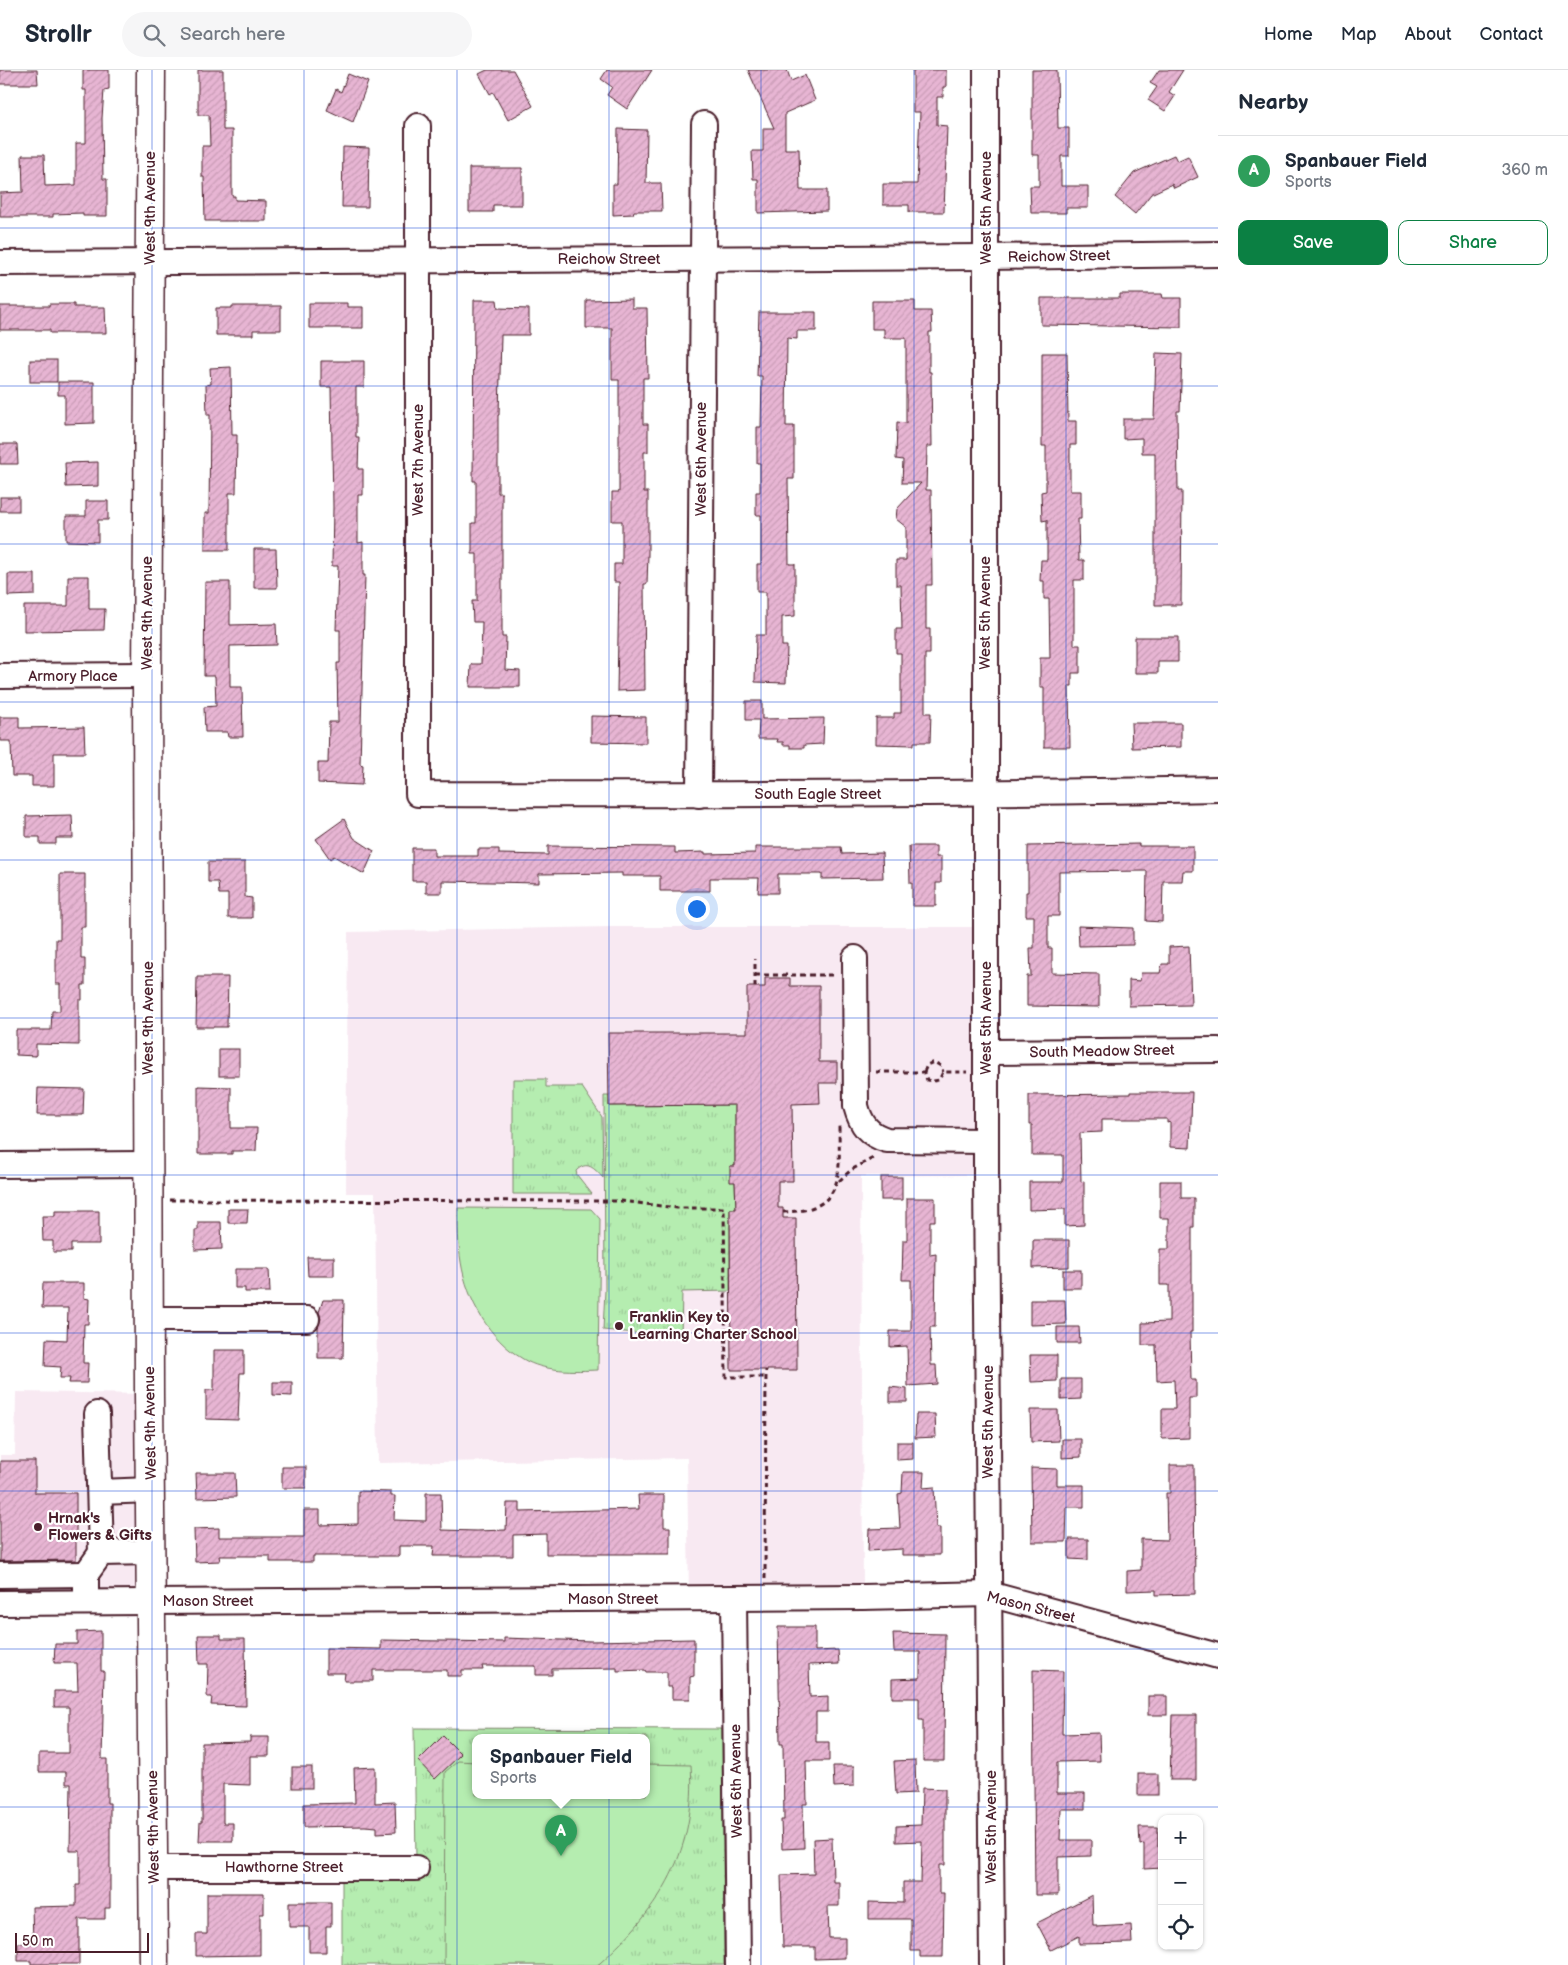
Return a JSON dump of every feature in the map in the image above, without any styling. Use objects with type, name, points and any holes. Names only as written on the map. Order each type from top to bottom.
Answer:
[{"type":"main road","name":"West 9th Avenue","points":[[151,70],[147,676],[148,1200],[154,1965]]},
{"type":"street","name":"West 5th Avenue","points":[[986,70],[986,1141],[992,1965]]},
{"type":"street","name":"West 6th Avenue","points":[[699,795],[704,124]]},
{"type":"street","name":"West 7th Avenue","points":[[418,126],[418,794]]},
{"type":"street","name":"Reichow Street","points":[[0,263],[1218,254]]},
{"type":"street","name":"Armory Place","points":[[0,676],[147,676]]},
{"type":"street","name":"South Eagle Street","points":[[418,794],[699,795],[1218,789]]},
{"type":"street","points":[[855,958],[856,1106],[859,1119],[867,1130],[877,1137],[887,1140],[986,1141]]},
{"type":"street","name":"South Meadow Street","points":[[986,1062],[1218,1050]]},
{"type":"street","points":[[0,1165],[148,1164]]},
{"type":"street","points":[[149,1318],[307,1318]]},
{"type":"street","points":[[86,1602],[86,1574],[101,1553],[97,1414]]},
{"type":"street","points":[[100,1492],[150,1490]]},
{"type":"street","points":[[101,1553],[151,1552]]},
{"type":"street","points":[[0,1575],[86,1574]]},
{"type":"street","name":"Mason Street","points":[[0,1603],[761,1598],[989,1594],[1218,1656]]},
{"type":"street","name":"West 6th Avenue","points":[[734,1598],[738,1965]]},
{"type":"street","name":"Hawthorne Street","points":[[153,1868],[416,1868]]},
{"type":"path","points":[[755,987],[756,959]]},
{"type":"path","points":[[756,975],[835,975],[839,979]]},
{"type":"path","points":[[934,1062],[941,1066],[943,1072],[939,1080],[933,1081],[927,1080],[924,1072],[927,1065],[934,1062]]},
{"type":"path","points":[[943,1072],[986,1062]]},
{"type":"path","points":[[856,1072],[924,1072]]},
{"type":"path","points":[[838,1181],[839,1119]]},
{"type":"path","points":[[783,1212],[802,1212],[817,1206],[831,1193],[838,1181],[851,1170],[879,1156]]},
{"type":"path","points":[[148,1200],[622,1201],[677,1208],[724,1208],[726,1377],[766,1377]]},
{"type":"path","points":[[761,1598],[765,1586],[766,1370]]},
{"type":"shaded area","name":"Franklin Key to Learning Charter School","points":[[612,927],[986,927],[986,1175],[861,1176],[863,1597],[689,1598],[687,1458],[378,1463],[375,1193],[346,1193],[348,932]]},
{"type":"shaded area","points":[[16,1392],[149,1394],[151,1601],[0,1603],[0,1455],[15,1455]]},
{"type":"green space","points":[[513,1079],[546,1079],[546,1087],[582,1087],[602,1117],[603,1178],[593,1168],[587,1166],[576,1171],[592,1194],[513,1194]]},
{"type":"green space","points":[[604,1096],[609,1096],[609,1106],[735,1105],[735,1166],[730,1166],[735,1182],[736,1209],[730,1209],[730,1291],[682,1292],[681,1337],[603,1330],[605,1290]]},
{"type":"green space","points":[[458,1208],[591,1209],[600,1219],[598,1370],[560,1370],[531,1363],[511,1351],[490,1330],[474,1304],[464,1276],[459,1249]]},
{"type":"green space","points":[[414,1728],[722,1729],[724,1965],[342,1965],[342,1859],[416,1859]]},
{"type":"green space","points":[[458,1761],[472,1762],[472,1799],[650,1799],[650,1764],[691,1765],[691,1796],[688,1824],[681,1850],[671,1875],[641,1921],[597,1965],[444,1965],[445,1772]]},
{"type":"building","points":[[0,70],[37,70],[38,84],[0,84]]},
{"type":"building","points":[[83,70],[109,70],[109,89],[104,90],[102,118],[103,179],[107,179],[107,216],[83,216],[83,213],[53,214],[53,217],[0,217],[0,193],[23,192],[22,155],[44,155],[45,186],[76,185],[76,143],[86,143],[86,90],[83,90]]},
{"type":"building","points":[[198,70],[223,70],[223,130],[232,130],[232,196],[235,196],[235,200],[266,201],[266,221],[205,221],[202,146],[210,146],[209,115],[198,115]]},
{"type":"building","points":[[487,70],[513,70],[533,106],[508,120],[493,92],[490,94],[479,74]]},
{"type":"building","points":[[607,70],[652,70],[627,109],[607,95],[612,87],[601,79]]},
{"type":"building","points":[[748,70],[787,70],[791,81],[805,75],[815,100],[785,113],[785,149],[799,149],[800,190],[827,190],[827,211],[758,213],[758,179],[753,179],[752,151],[763,151],[763,128],[774,128]]},
{"type":"building","points":[[913,70],[946,70],[946,87],[943,87],[943,97],[937,97],[937,125],[947,126],[944,212],[909,212],[909,205],[883,205],[883,184],[917,184],[920,112],[913,112]]},
{"type":"building","points":[[1032,70],[1057,70],[1058,128],[1069,128],[1069,156],[1061,156],[1061,186],[1088,186],[1088,208],[1066,208],[1066,213],[1031,213],[1030,186],[1039,186],[1039,155],[1032,155]]},
{"type":"building","points":[[1159,70],[1183,70],[1169,92],[1175,96],[1165,111],[1148,100],[1157,87],[1150,83]]},
{"type":"building","points":[[348,74],[368,82],[353,122],[327,110],[336,89],[341,92]]},
{"type":"building","points":[[618,129],[647,130],[646,183],[661,183],[662,211],[634,211],[633,214],[613,215],[613,184],[617,184]]},
{"type":"building","points":[[343,147],[369,148],[368,207],[342,207]]},
{"type":"building","points":[[1174,155],[1177,161],[1188,156],[1198,177],[1174,188],[1172,184],[1151,194],[1135,214],[1115,197],[1134,173]]},
{"type":"building","points":[[469,168],[522,168],[522,205],[493,205],[493,212],[469,212]]},
{"type":"building","points":[[1120,294],[1162,294],[1163,298],[1181,298],[1181,327],[1041,325],[1041,298],[1120,298]]},
{"type":"building","points":[[632,299],[632,308],[647,308],[648,378],[643,378],[643,424],[648,424],[648,452],[644,452],[644,492],[648,492],[647,584],[644,584],[645,690],[617,691],[619,582],[614,582],[614,564],[622,564],[622,521],[612,521],[612,492],[619,492],[619,380],[612,380],[612,328],[586,328],[586,300]]},
{"type":"building","points":[[474,300],[497,300],[498,308],[529,309],[529,335],[501,335],[498,415],[498,493],[502,493],[502,637],[506,637],[505,670],[520,671],[520,687],[470,687],[471,664],[481,664],[482,622],[473,622],[472,601],[477,601],[477,554],[472,554],[472,523],[476,523],[476,481],[473,481]]},
{"type":"building","points":[[872,301],[915,301],[915,311],[931,311],[932,332],[929,332],[929,372],[931,372],[932,446],[927,446],[926,490],[931,490],[932,585],[926,585],[926,629],[930,629],[930,654],[925,654],[925,713],[931,713],[930,742],[914,742],[914,745],[876,744],[876,718],[894,718],[894,713],[901,713],[901,653],[896,653],[896,629],[902,629],[901,585],[896,585],[896,560],[906,560],[906,527],[896,519],[897,509],[921,483],[902,483],[903,460],[896,459],[897,422],[906,423],[906,338],[884,338],[884,329],[872,329]]},
{"type":"building","points":[[309,303],[347,303],[347,307],[363,307],[363,328],[309,328]]},
{"type":"building","points":[[49,304],[74,304],[74,307],[105,307],[106,333],[50,333],[50,330],[0,330],[0,306],[49,306]]},
{"type":"building","points":[[232,306],[281,306],[281,330],[253,330],[253,335],[216,335],[216,308],[232,308]]},
{"type":"building","points":[[759,312],[816,312],[816,331],[797,331],[797,339],[787,338],[786,426],[794,426],[794,479],[788,479],[789,564],[795,564],[795,616],[782,617],[782,646],[787,646],[786,683],[755,682],[756,635],[766,635],[766,592],[757,592],[757,564],[761,564],[761,515],[756,515],[756,492],[760,492],[760,463],[757,463],[757,427],[761,427],[762,376],[757,376]]},
{"type":"building","points":[[1042,353],[1067,353],[1068,421],[1076,421],[1076,445],[1070,445],[1070,491],[1081,491],[1081,519],[1078,519],[1079,560],[1084,560],[1084,580],[1074,580],[1074,645],[1080,645],[1080,673],[1072,673],[1072,686],[1069,686],[1070,747],[1044,747],[1044,687],[1040,687],[1040,658],[1050,658],[1049,599],[1044,599],[1044,581],[1040,581],[1041,560],[1047,560],[1047,520],[1042,521],[1041,492],[1046,491],[1046,446],[1042,446]]},
{"type":"building","points":[[1156,353],[1182,354],[1180,411],[1177,411],[1178,491],[1182,491],[1181,605],[1155,605],[1155,453],[1142,453],[1142,438],[1123,439],[1123,419],[1154,419]]},
{"type":"building","points":[[30,360],[57,360],[57,382],[30,382]]},
{"type":"building","points":[[321,361],[364,361],[364,387],[356,387],[356,437],[359,437],[358,469],[363,469],[363,495],[358,495],[358,543],[363,542],[363,575],[365,575],[360,764],[363,765],[362,785],[318,783],[318,763],[328,763],[329,722],[338,722],[337,663],[340,663],[340,630],[336,630],[338,566],[332,566],[331,387],[321,387]]},
{"type":"building","points":[[231,367],[232,435],[237,435],[236,493],[229,493],[229,550],[205,550],[205,513],[209,513],[210,415],[207,415],[206,385],[211,384],[210,368]]},
{"type":"building","points":[[58,382],[94,382],[94,423],[65,424],[65,395],[58,395]]},
{"type":"building","points":[[0,444],[17,444],[18,464],[0,464]]},
{"type":"building","points":[[98,462],[98,486],[66,487],[65,463]]},
{"type":"building","points":[[0,497],[19,497],[19,511],[0,511]]},
{"type":"building","points":[[86,501],[108,501],[108,520],[98,520],[98,542],[66,541],[66,516],[86,516]]},
{"type":"building","points":[[254,549],[276,549],[277,588],[254,588]]},
{"type":"building","points":[[8,574],[35,574],[35,595],[8,596]]},
{"type":"building","points":[[68,576],[89,576],[89,609],[105,609],[104,630],[24,631],[24,606],[68,606]]},
{"type":"building","points":[[205,582],[230,582],[230,625],[276,624],[277,645],[230,646],[230,687],[242,687],[243,737],[228,737],[227,732],[205,732],[204,707],[216,706],[215,676],[204,676]]},
{"type":"building","points":[[1135,637],[1178,637],[1178,662],[1158,662],[1158,673],[1135,673]]},
{"type":"building","points":[[746,701],[762,701],[762,719],[824,718],[823,744],[804,745],[804,748],[790,748],[790,745],[783,745],[783,742],[777,742],[778,739],[758,739],[759,720],[746,720]]},
{"type":"building","points":[[591,716],[646,717],[646,743],[591,742]]},
{"type":"building","points":[[0,717],[19,717],[19,728],[84,727],[85,753],[54,753],[54,786],[32,786],[32,776],[12,776],[11,741],[0,741]]},
{"type":"building","points":[[1131,723],[1181,723],[1181,747],[1132,748]]},
{"type":"building","points":[[72,815],[73,838],[56,838],[56,844],[40,844],[40,837],[26,837],[26,816]]},
{"type":"building","points":[[344,819],[354,838],[374,851],[364,874],[334,856],[330,859],[316,839]]},
{"type":"building","points":[[1139,844],[1139,846],[1193,846],[1193,871],[1183,871],[1182,881],[1163,881],[1162,922],[1146,921],[1147,871],[1059,872],[1059,916],[1048,916],[1048,948],[1052,948],[1052,973],[1099,974],[1099,1007],[1027,1006],[1027,976],[1031,976],[1030,948],[1034,948],[1034,916],[1026,916],[1028,846]]},
{"type":"building","points":[[548,846],[675,847],[675,853],[705,852],[705,854],[755,853],[755,847],[841,847],[842,854],[882,853],[883,878],[822,879],[822,874],[778,874],[778,893],[758,893],[759,878],[710,878],[710,891],[660,891],[660,876],[622,876],[622,873],[539,874],[539,883],[442,881],[442,893],[426,893],[426,881],[412,881],[412,848],[434,848],[434,856],[478,856],[478,849],[499,849],[499,854],[548,855]]},
{"type":"building","points":[[909,846],[936,846],[936,857],[941,857],[941,883],[936,883],[936,906],[912,906]]},
{"type":"building","points":[[208,862],[245,862],[245,897],[252,898],[252,918],[228,918],[228,894],[219,894],[218,882],[208,882]]},
{"type":"building","points":[[60,874],[85,874],[85,927],[81,927],[81,959],[85,959],[85,985],[82,985],[82,1000],[79,1000],[79,1045],[36,1044],[36,1056],[16,1055],[16,1030],[51,1030],[52,1011],[60,1011],[60,984],[56,984],[56,939],[60,939]]},
{"type":"building","points":[[1078,926],[1133,928],[1133,945],[1079,946]]},
{"type":"building","points":[[1189,946],[1191,1005],[1129,1006],[1129,980],[1140,981],[1141,973],[1160,973],[1162,964],[1169,964],[1169,947]]},
{"type":"building","points":[[197,977],[228,977],[227,1027],[196,1027]]},
{"type":"building","points":[[765,978],[790,978],[790,986],[819,986],[819,1062],[837,1062],[837,1083],[819,1083],[820,1103],[792,1104],[793,1181],[778,1181],[778,1208],[783,1208],[783,1218],[796,1218],[797,1370],[731,1370],[730,1209],[736,1209],[735,1182],[730,1182],[730,1166],[735,1166],[735,1105],[609,1106],[608,1033],[747,1033],[747,987],[765,987]]},
{"type":"building","points":[[219,1049],[239,1049],[239,1076],[219,1076]]},
{"type":"building","points":[[198,1086],[231,1087],[231,1128],[257,1128],[256,1151],[232,1151],[232,1154],[198,1154]]},
{"type":"building","points":[[38,1088],[84,1089],[83,1115],[37,1115]]},
{"type":"building","points":[[1130,1092],[1192,1092],[1190,1148],[1170,1147],[1170,1122],[1167,1123],[1167,1119],[1102,1119],[1102,1132],[1080,1133],[1081,1182],[1084,1181],[1084,1225],[1065,1226],[1065,1209],[1029,1210],[1029,1182],[1063,1182],[1063,1155],[1032,1155],[1029,1095],[1130,1094]]},
{"type":"building","points":[[881,1177],[902,1177],[902,1200],[881,1200]]},
{"type":"building","points":[[1160,1181],[1181,1181],[1181,1198],[1194,1198],[1194,1227],[1192,1227],[1192,1332],[1190,1332],[1191,1380],[1196,1380],[1196,1398],[1189,1398],[1189,1438],[1162,1439],[1162,1409],[1175,1409],[1174,1380],[1157,1381],[1156,1345],[1142,1345],[1142,1323],[1169,1322],[1169,1285],[1160,1285],[1160,1249],[1169,1249],[1169,1218],[1160,1218]]},
{"type":"building","points":[[907,1198],[935,1198],[935,1221],[930,1221],[930,1255],[936,1254],[935,1327],[930,1327],[931,1365],[936,1365],[937,1384],[908,1386],[907,1346],[890,1347],[890,1331],[911,1331],[911,1280],[902,1280],[903,1240],[907,1240]]},
{"type":"building","points":[[228,1209],[248,1209],[247,1223],[228,1223]]},
{"type":"building","points":[[55,1211],[99,1211],[99,1244],[71,1244],[71,1252],[53,1252],[53,1241],[43,1241],[42,1216],[55,1216]]},
{"type":"building","points":[[198,1222],[221,1222],[222,1249],[195,1250],[195,1230],[198,1230]]},
{"type":"building","points":[[1033,1240],[1069,1240],[1069,1267],[1033,1268]]},
{"type":"building","points":[[307,1257],[334,1257],[334,1276],[308,1276]]},
{"type":"building","points":[[235,1269],[269,1269],[270,1292],[245,1292],[245,1288],[235,1288]]},
{"type":"building","points":[[1063,1270],[1081,1270],[1081,1288],[1063,1288]]},
{"type":"building","points":[[43,1283],[84,1283],[84,1298],[89,1299],[88,1324],[84,1324],[83,1363],[88,1363],[87,1383],[69,1383],[70,1378],[60,1378],[61,1367],[45,1366],[46,1339],[67,1340],[68,1308],[42,1308]]},
{"type":"building","points":[[323,1300],[344,1300],[343,1358],[318,1358],[318,1327],[321,1319],[319,1312]]},
{"type":"building","points":[[1030,1300],[1065,1300],[1066,1324],[1030,1325]]},
{"type":"building","points":[[1057,1327],[1079,1327],[1080,1343],[1057,1343]]},
{"type":"building","points":[[214,1350],[244,1350],[244,1373],[240,1373],[238,1420],[206,1419],[206,1390],[214,1390]]},
{"type":"building","points":[[1030,1355],[1057,1355],[1057,1381],[1031,1382]]},
{"type":"building","points":[[1061,1379],[1081,1379],[1081,1399],[1061,1400]]},
{"type":"building","points":[[273,1382],[292,1382],[292,1396],[273,1395]]},
{"type":"building","points":[[890,1387],[907,1389],[907,1402],[890,1402]]},
{"type":"building","points":[[1030,1410],[1058,1410],[1059,1441],[1031,1442]]},
{"type":"building","points":[[916,1414],[935,1414],[936,1437],[915,1438]]},
{"type":"building","points":[[1062,1439],[1081,1439],[1081,1457],[1062,1458]]},
{"type":"building","points":[[897,1442],[913,1442],[913,1459],[897,1460]]},
{"type":"building","name":"Hrnak's Flowers & Gifts","points":[[0,1461],[35,1461],[35,1493],[76,1493],[76,1560],[0,1561]]},
{"type":"building","points":[[1170,1465],[1194,1465],[1195,1594],[1156,1595],[1156,1590],[1127,1591],[1127,1571],[1141,1570],[1141,1539],[1167,1540],[1166,1493],[1170,1493]]},
{"type":"building","points":[[282,1467],[306,1467],[306,1488],[282,1488]]},
{"type":"building","points":[[1031,1468],[1057,1469],[1057,1485],[1084,1485],[1084,1507],[1067,1507],[1066,1542],[1032,1542]]},
{"type":"building","points":[[903,1472],[924,1472],[923,1488],[934,1487],[936,1528],[940,1528],[940,1555],[902,1555],[902,1549],[868,1551],[869,1529],[900,1528],[898,1494],[902,1493]]},
{"type":"building","points":[[196,1473],[235,1473],[236,1497],[197,1498]]},
{"type":"building","points":[[358,1491],[391,1492],[391,1496],[395,1496],[394,1520],[426,1521],[426,1493],[441,1493],[442,1530],[476,1531],[506,1530],[507,1503],[520,1503],[520,1512],[639,1509],[638,1495],[664,1495],[664,1527],[670,1527],[670,1554],[546,1554],[546,1534],[513,1535],[513,1556],[433,1556],[434,1546],[399,1546],[399,1556],[313,1556],[313,1562],[270,1562],[270,1556],[219,1556],[220,1561],[195,1562],[194,1529],[219,1528],[219,1537],[304,1537],[304,1510],[320,1510],[320,1525],[358,1524]]},
{"type":"building","points":[[1069,1539],[1088,1539],[1088,1560],[1069,1559]]},
{"type":"building","points":[[778,1627],[815,1627],[815,1651],[838,1650],[839,1664],[809,1665],[810,1697],[828,1696],[828,1712],[816,1712],[816,1742],[829,1742],[829,1761],[806,1761],[807,1804],[803,1804],[804,1848],[782,1849],[781,1820],[784,1820],[783,1744],[780,1744]]},
{"type":"building","points":[[101,1631],[101,1671],[104,1671],[102,1759],[107,1759],[107,1803],[110,1803],[110,1908],[105,1908],[105,1919],[79,1919],[79,1964],[31,1964],[31,1961],[18,1961],[18,1943],[33,1943],[32,1907],[76,1906],[76,1885],[80,1885],[80,1851],[70,1851],[71,1784],[66,1784],[66,1772],[39,1772],[39,1753],[69,1753],[69,1707],[54,1707],[54,1691],[78,1691],[77,1663],[54,1663],[55,1644],[77,1644],[77,1632]]},
{"type":"building","points":[[893,1633],[945,1634],[944,1761],[923,1761],[923,1720],[919,1720],[919,1698],[892,1698],[892,1679],[920,1678],[920,1652],[894,1652]]},
{"type":"building","points":[[198,1635],[221,1635],[221,1639],[245,1639],[246,1706],[211,1705],[212,1697],[207,1697],[208,1664],[199,1664]]},
{"type":"building","points":[[504,1638],[591,1641],[694,1639],[694,1676],[690,1677],[690,1699],[672,1699],[672,1687],[667,1687],[667,1672],[646,1672],[645,1670],[617,1671],[617,1668],[552,1669],[552,1675],[536,1675],[536,1666],[482,1666],[483,1670],[462,1670],[462,1676],[447,1676],[447,1670],[373,1670],[373,1681],[344,1681],[345,1673],[326,1673],[326,1648],[381,1649],[381,1640],[504,1642]]},
{"type":"building","points":[[1033,1670],[1063,1671],[1062,1734],[1099,1733],[1100,1761],[1057,1762],[1057,1793],[1085,1793],[1085,1809],[1061,1809],[1060,1840],[1091,1840],[1091,1856],[1058,1857],[1058,1895],[1035,1895]]},
{"type":"building","points":[[1148,1696],[1167,1696],[1167,1715],[1148,1715]]},
{"type":"building","points":[[1172,1715],[1196,1715],[1196,1780],[1170,1780]]},
{"type":"building","points":[[443,1736],[461,1754],[435,1779],[418,1761]]},
{"type":"building","points":[[250,1737],[269,1737],[269,1756],[250,1756],[250,1785],[223,1784],[223,1823],[233,1823],[233,1841],[199,1841],[200,1822],[202,1822],[202,1743],[250,1742]]},
{"type":"building","points":[[915,1760],[916,1793],[896,1794],[894,1761]]},
{"type":"building","points":[[833,1766],[854,1766],[854,1786],[834,1787]]},
{"type":"building","points":[[292,1767],[312,1767],[312,1788],[292,1788]]},
{"type":"building","points":[[375,1767],[375,1803],[395,1802],[396,1832],[377,1833],[377,1827],[365,1826],[304,1827],[304,1804],[355,1803],[354,1768]]},
{"type":"building","points":[[1138,1774],[1158,1774],[1158,1795],[1138,1795]]},
{"type":"building","points":[[922,1788],[945,1789],[945,1865],[939,1865],[939,1893],[944,1893],[943,1957],[920,1957],[920,1951],[911,1951],[911,1919],[869,1919],[869,1902],[903,1903],[903,1882],[921,1882],[922,1841],[896,1842],[896,1826],[921,1825]]},
{"type":"building","points":[[1139,1827],[1158,1827],[1158,1868],[1144,1869],[1144,1844],[1140,1845]]},
{"type":"building","points":[[832,1838],[833,1882],[839,1882],[839,1906],[828,1906],[829,1938],[845,1938],[845,1958],[815,1959],[815,1947],[783,1947],[781,1875],[814,1874],[813,1839]]},
{"type":"building","points":[[207,1893],[264,1893],[264,1914],[260,1914],[260,1955],[196,1956],[196,1934],[207,1934]]},
{"type":"building","points":[[1092,1895],[1093,1925],[1096,1925],[1096,1927],[1131,1925],[1132,1943],[1079,1944],[1079,1936],[1051,1950],[1037,1923]]},
{"type":"building","points":[[289,1902],[331,1902],[331,1926],[326,1926],[326,1952],[309,1952],[309,1927],[289,1927]]},
{"type":"place","name":"Franklin Key to Learning Charter School","points":[[619,1326]]},
{"type":"place","name":"Hrnak's Flowers & Gifts","points":[[38,1527]]},
{"type":"place","name":"Spanbauer Field","points":[[561,1856]]}]
